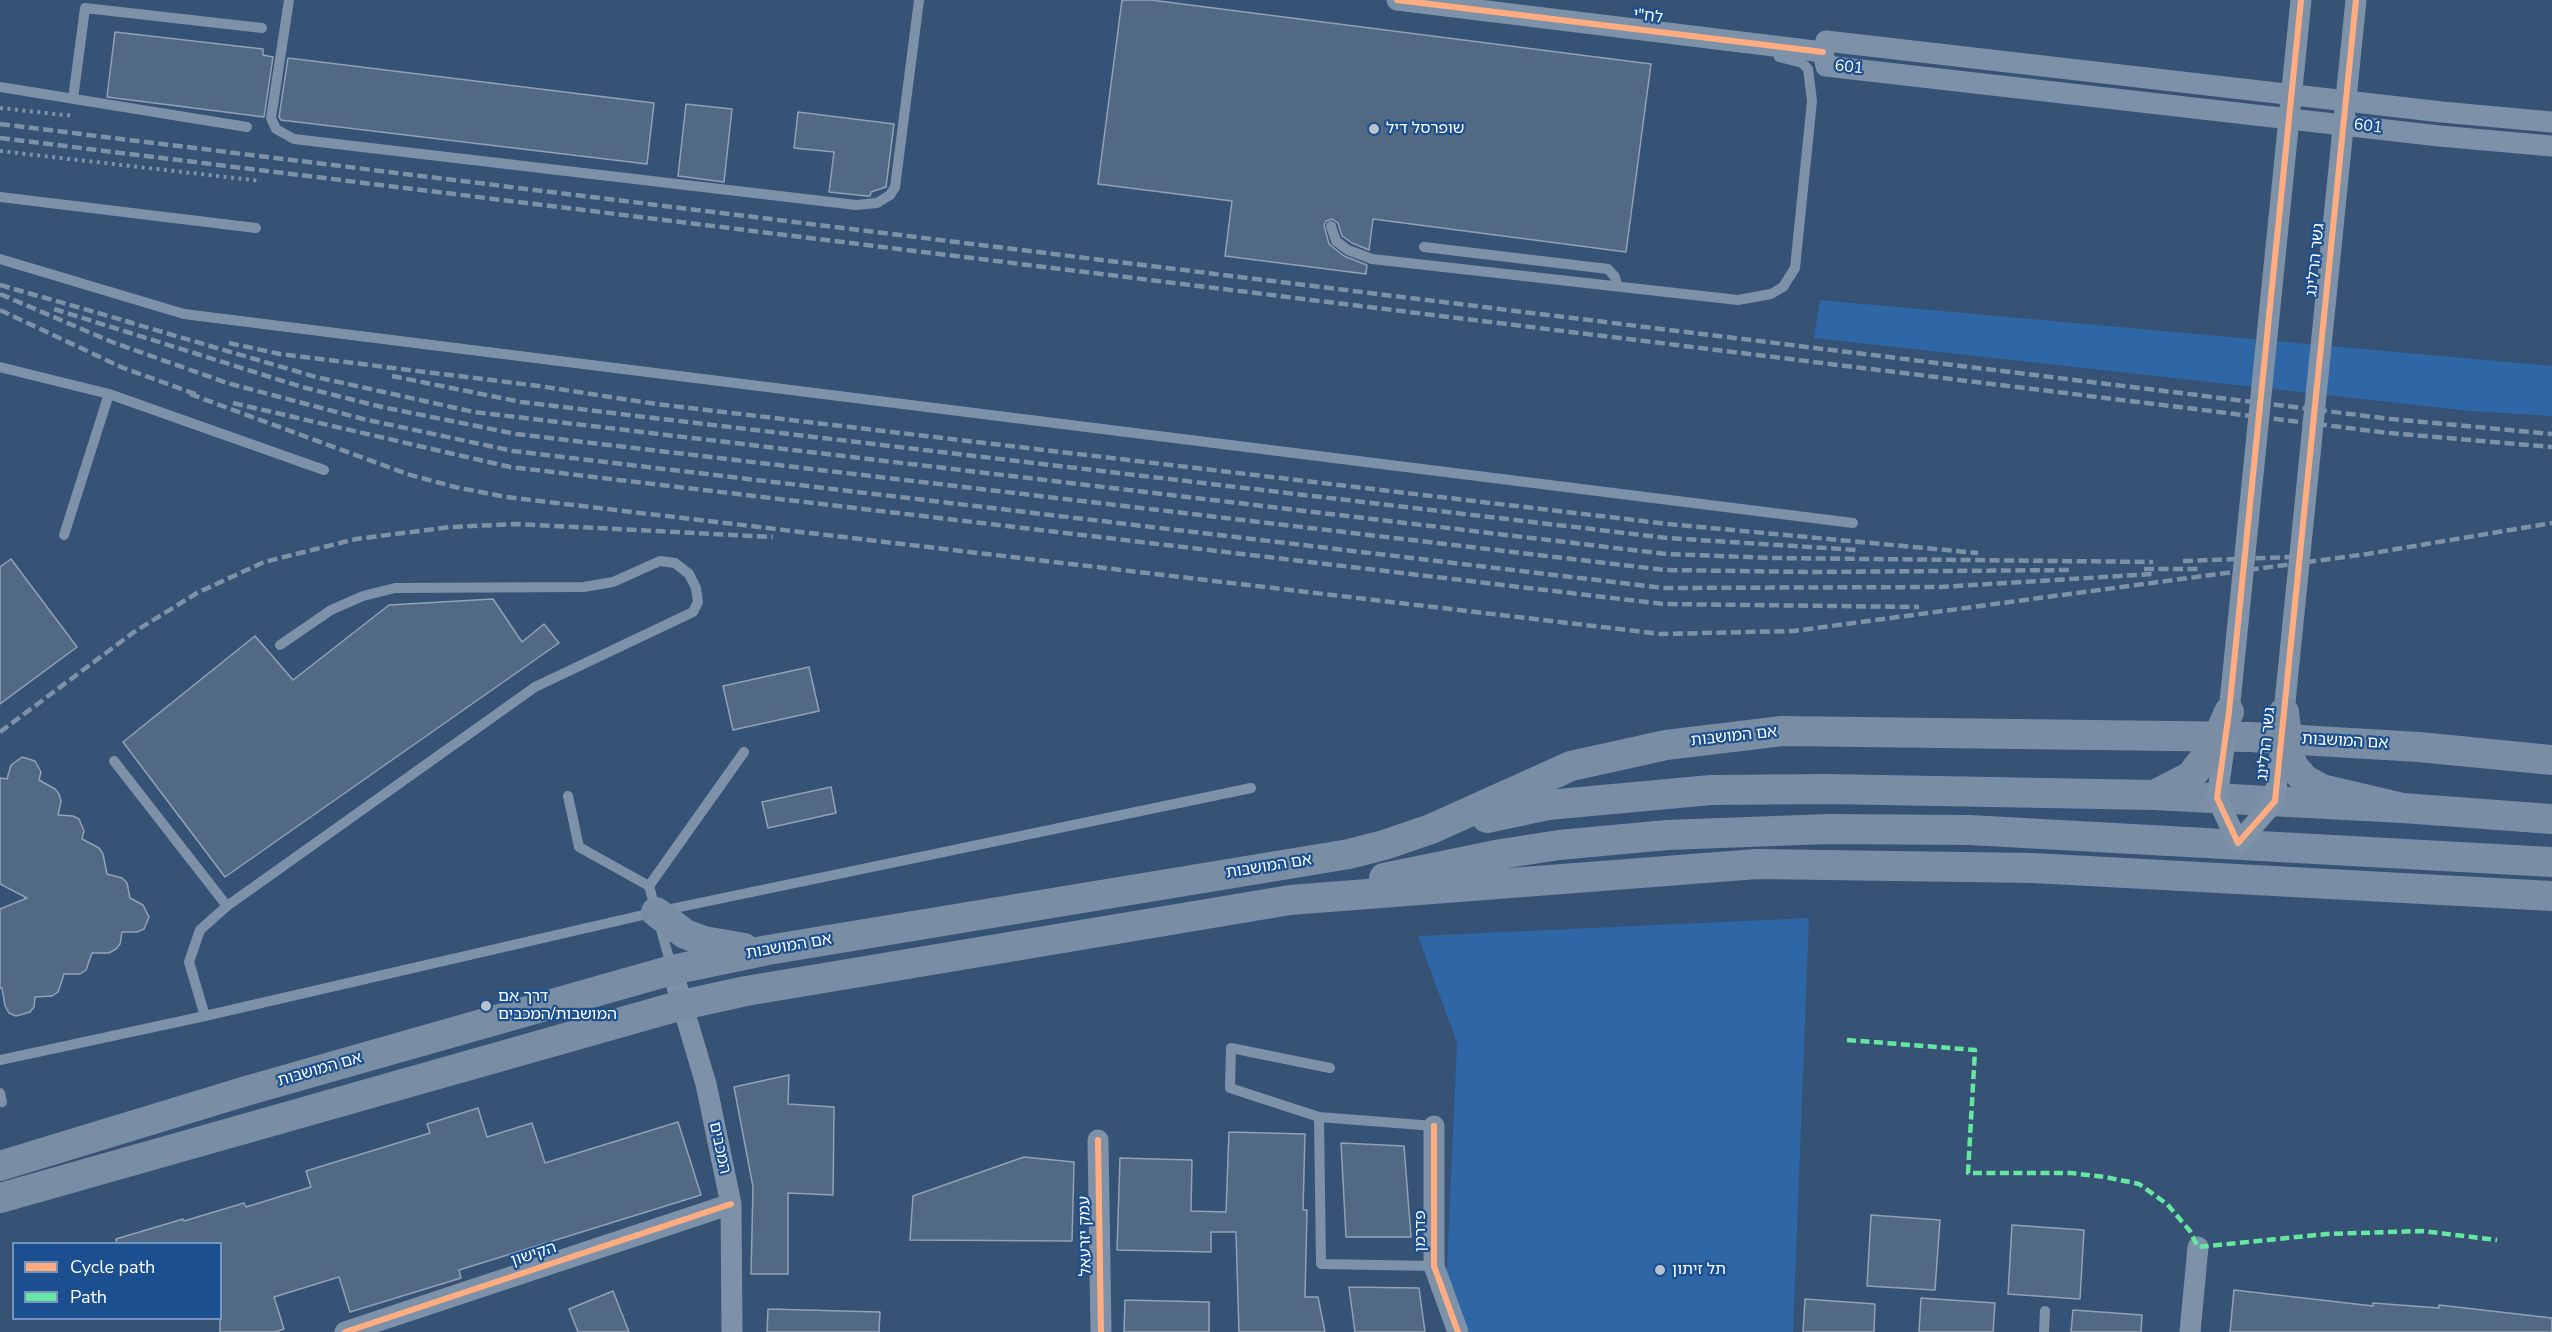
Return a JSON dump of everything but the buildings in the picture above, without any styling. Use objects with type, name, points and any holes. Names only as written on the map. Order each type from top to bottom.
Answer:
[{"type":"main road","points":[[2154,795],[2191,776],[2214,746],[2229,712]]},
{"type":"main road","points":[[2284,712],[2289,754],[2293,766],[2304,779],[2322,789],[2403,808]]},
{"type":"main road","name":"אם המושבות","points":[[0,1166],[257,1088],[672,970],[768,950],[1348,854],[1384,845],[1431,829],[1571,766],[1666,745],[1782,731],[2250,737],[2419,747],[2552,760]]},
{"type":"main road","points":[[1431,829],[1548,805],[1711,790],[1827,789],[2154,795],[2403,808],[2552,819]]},
{"type":"main road","points":[[1290,900],[1420,869],[1559,845],[1667,835],[1828,829],[1969,830],[2552,862]]},
{"type":"main road","name":"אם המושבות","points":[[0,1198],[682,1005],[746,991],[1290,900],[1757,864],[2033,868],[2552,896]]},
{"type":"main road","points":[[652,899],[685,934],[704,941],[768,950]]},
{"type":"street","name":"לח\"י","points":[[1397,0],[1521,8],[1676,34],[1823,52]]},
{"type":"street","points":[[2238,843],[2217,798],[2229,712],[2301,0]]},
{"type":"street","name":"גשר הרלינג","points":[[2238,843],[2275,801],[2356,0]]},
{"type":"street","name":"601","points":[[2552,122],[2442,112],[1827,41],[1823,52],[1826,66],[2439,136],[2552,146]]},
{"type":"street","name":"המכבים","points":[[672,970],[706,1084],[731,1204],[732,1332]]},
{"type":"street","name":"פדרמן","points":[[1434,1126],[1434,1266],[1458,1332]]},
{"type":"street","name":"עמק יזרעאל","points":[[1098,1140],[1101,1332]]},
{"type":"street","name":"הקישון","points":[[345,1332],[731,1204]]},
{"type":"street","points":[[2190,1332],[2198,1247]]},
{"type":"lane","points":[[289,0],[272,118],[276,129],[294,139],[856,205],[877,203],[890,195],[895,187],[919,0]]},
{"type":"lane","points":[[73,99],[85,8],[262,28]]},
{"type":"lane","points":[[1331,226],[1336,241],[1348,250],[1372,259],[1585,281],[1738,300],[1756,299],[1771,294],[1783,286],[1795,268],[1812,101],[1808,69],[1802,63],[1790,58],[1676,42],[1676,34]]},
{"type":"lane","points":[[0,87],[247,126]]},
{"type":"lane","points":[[0,197],[256,228]]},
{"type":"lane","points":[[1424,247],[1608,269],[1616,277],[1617,285]]},
{"type":"lane","points":[[0,259],[184,314],[1853,523]]},
{"type":"lane","points":[[0,367],[109,394],[324,470]]},
{"type":"lane","points":[[64,535],[109,394]]},
{"type":"lane","points":[[205,1016],[189,962],[200,930],[227,906],[535,687],[693,612],[698,602],[696,588],[689,574],[675,562],[660,561],[613,582],[584,587],[395,588],[363,596],[331,610],[280,645]]},
{"type":"lane","points":[[652,899],[744,752]]},
{"type":"lane","points":[[114,761],[227,906]]},
{"type":"lane","points":[[0,1060],[205,1016],[652,899],[1251,788]]},
{"type":"lane","points":[[568,796],[579,847],[652,899],[672,970]]},
{"type":"lane","points":[[1329,1068],[1231,1048],[1230,1088],[1319,1117],[1434,1126]]},
{"type":"lane","points":[[0,1093],[2,1102],[0,1102]]},
{"type":"lane","points":[[1319,1117],[1322,1264],[1434,1266]]},
{"type":"lane","points":[[2044,1332],[2045,1311]]},
{"type":"path","points":[[0,151],[261,181]]},
{"type":"shaded area","points":[[1820,300],[2552,366],[2552,416],[2470,411],[1814,338]]},
{"type":"shaded area","points":[[1809,918],[1793,1332],[1462,1332],[1446,1290],[1457,1043],[1418,936]]},
{"type":"railway","points":[[0,124],[2391,419],[2552,434]]},
{"type":"railway","points":[[0,138],[2389,433],[2552,447]]},
{"type":"railway","points":[[0,285],[133,323]]},
{"type":"railway","points":[[0,294],[112,342],[227,383],[363,419],[513,451],[1664,588],[1940,587],[2153,574]]},
{"type":"railway","points":[[54,309],[302,387],[382,407],[516,434],[1665,570],[1809,572],[2072,570]]},
{"type":"railway","points":[[0,310],[121,367],[198,395]]},
{"type":"railway","points":[[125,321],[316,377],[474,412],[1666,554],[1774,558],[2153,562]]},
{"type":"railway","points":[[229,343],[280,354],[539,386],[656,404],[1668,524],[1978,553]]},
{"type":"railway","points":[[392,376],[521,402],[654,418],[1667,538],[1857,550]]},
{"type":"railway","points":[[190,394],[407,474],[455,487],[506,497],[1661,634],[1794,631],[2367,554],[2552,523]]},
{"type":"railway","points":[[233,403],[510,467],[1663,604],[1919,607]]},
{"type":"railway","points":[[0,732],[134,632],[197,593],[264,562],[356,539],[451,527],[517,524],[773,537]]},
{"type":"railway","points":[[2183,561],[2291,557]]},
{"type":"railway","points":[[2144,569],[2198,569]]},
{"type":"marked path","points":[[1847,1040],[1975,1050],[1968,1173],[2071,1173],[2139,1184],[2167,1204],[2190,1231],[2198,1247],[2327,1234],[2422,1231],[2497,1240]]},
{"type":"cycle path","points":[[1397,0],[1823,52]]},
{"type":"cycle path","points":[[2301,0],[2229,712],[2217,798],[2238,843],[2275,801],[2356,0]]},
{"type":"cycle path","points":[[1434,1126],[1434,1266],[1458,1332]]},
{"type":"cycle path","points":[[1098,1140],[1101,1332]]},
{"type":"cycle path","points":[[345,1332],[731,1204]]},
{"type":"place","name":"שופרסל דיל","points":[[1374,129]]},
{"type":"place","name":"דרך אם המושבות/המכבים","points":[[486,1006]]},
{"type":"place","name":"תל זיתון","points":[[1660,1270]]}]
